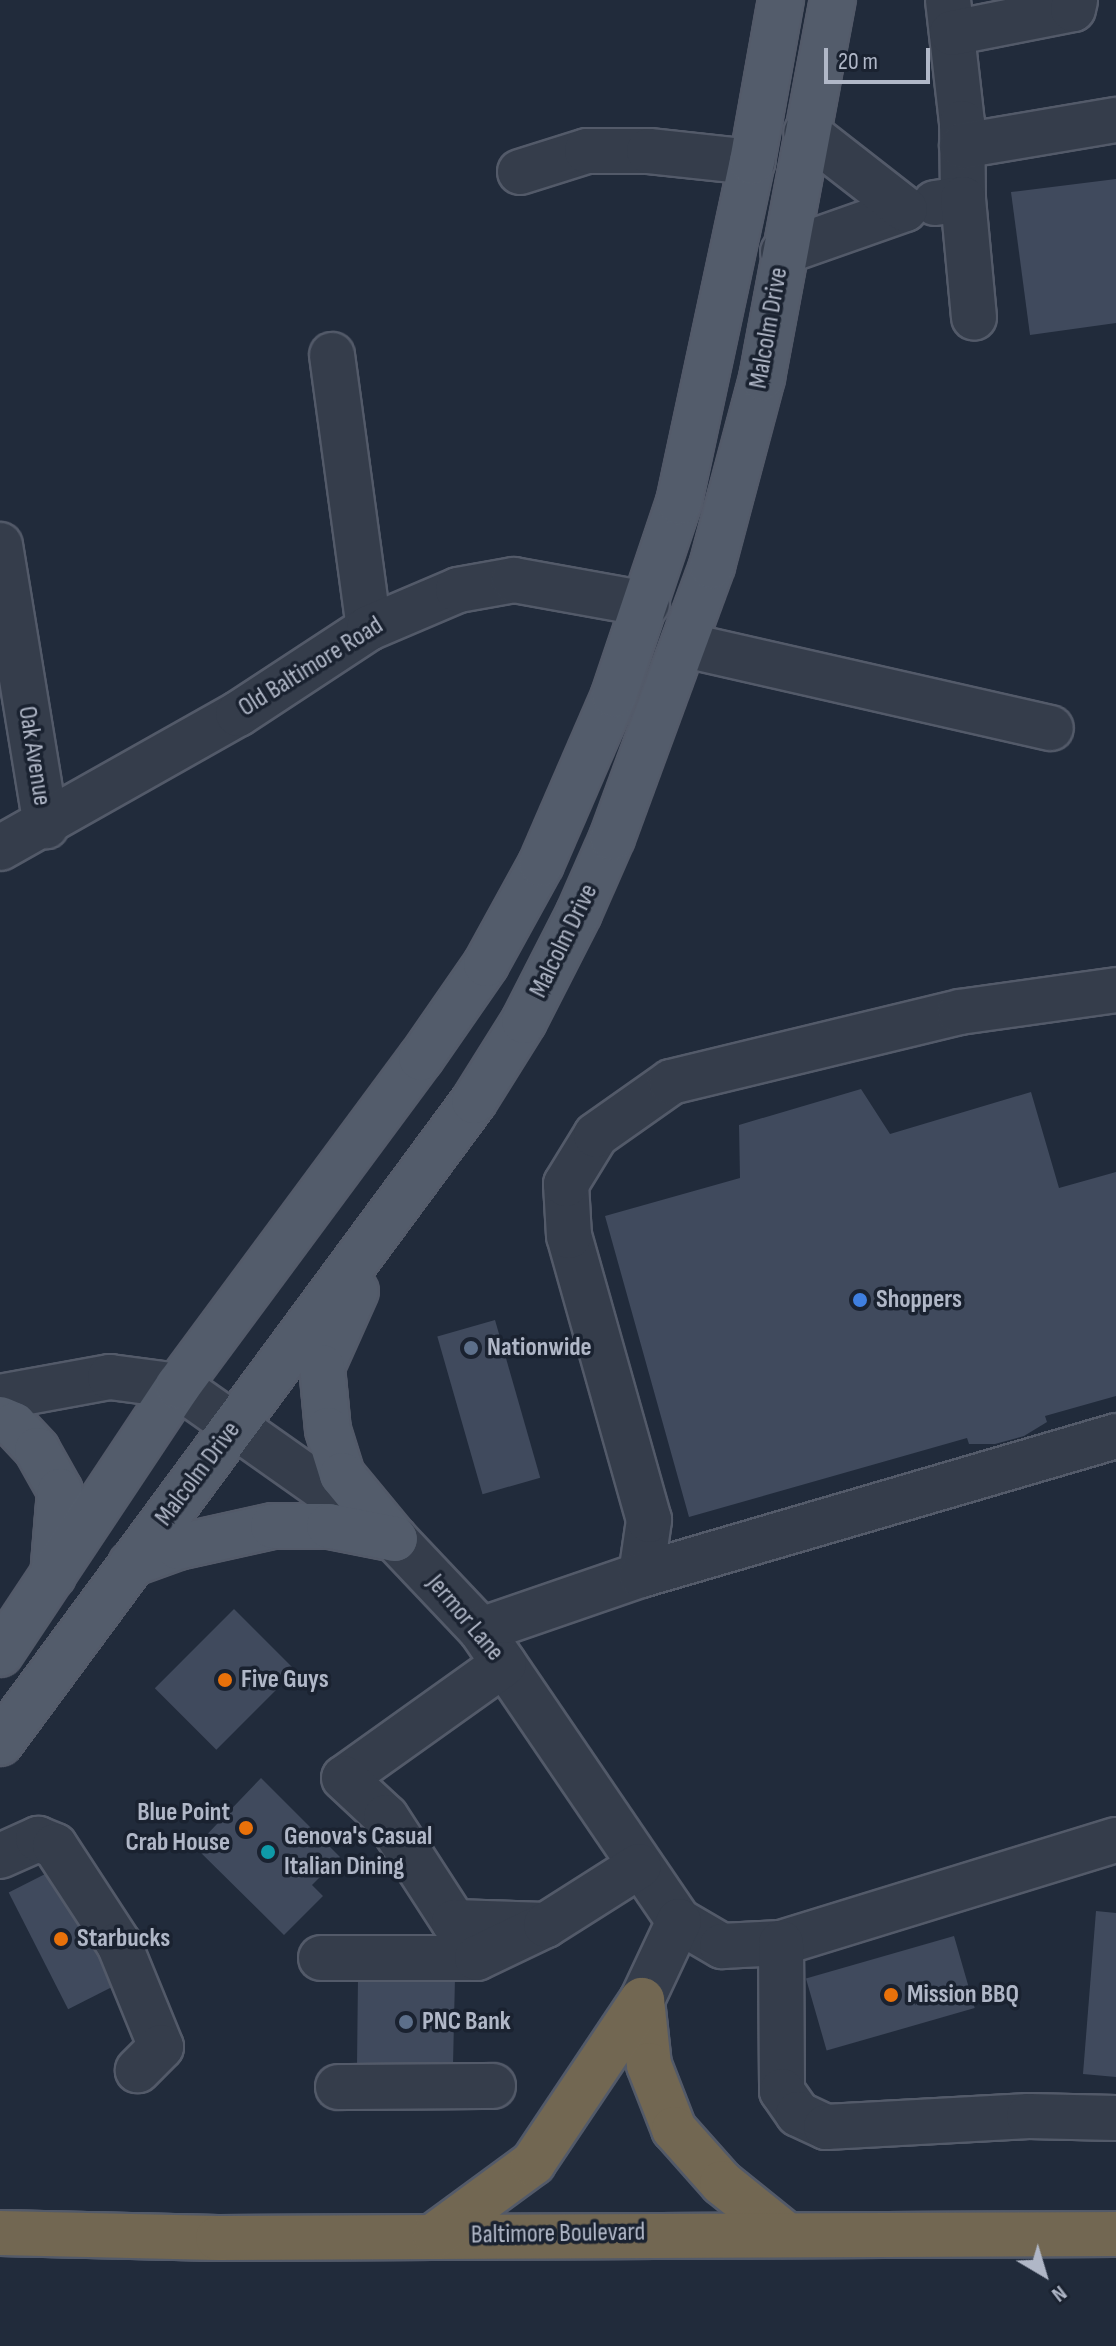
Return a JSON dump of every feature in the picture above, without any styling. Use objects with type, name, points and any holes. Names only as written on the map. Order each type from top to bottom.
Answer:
[{"type":"highway","points":[[642,2000],[649,2065],[674,2129],[722,2183],[783,2232]]},
{"type":"highway","points":[[435,2235],[533,2163],[642,2000]]},
{"type":"highway","name":"Baltimore Boulevard","points":[[0,2233],[1116,2234]]},
{"type":"main road","name":"Malcolm Drive","points":[[0,1654],[53,1580],[178,1386],[486,964],[573,795],[647,604],[679,502],[752,162],[781,0]]},
{"type":"main road","name":"Malcolm Drive","points":[[0,1743],[474,1101],[524,1021],[612,838],[712,566],[762,378],[783,252],[833,0]]},
{"type":"main road","points":[[375,1234],[322,1367],[328,1430],[342,1475],[395,1539]]},
{"type":"main road","points":[[0,1419],[14,1425],[37,1450],[60,1491],[53,1580]]},
{"type":"main road","points":[[131,1564],[178,1547],[273,1526],[329,1526],[395,1539]]},
{"type":"street","points":[[974,317],[950,17],[1073,9],[1075,0]]},
{"type":"street","points":[[962,146],[1116,120]]},
{"type":"street","points":[[806,132],[905,209]]},
{"type":"street","points":[[520,172],[587,151],[649,151],[752,162]]},
{"type":"street","points":[[783,252],[905,209],[963,199]]},
{"type":"street","points":[[332,355],[369,628]]},
{"type":"street","name":"Oak Avenue","points":[[0,545],[46,826]]},
{"type":"street","name":"Old Baltimore Road","points":[[0,848],[46,826],[238,714],[369,628],[458,590],[514,580],[647,604]]},
{"type":"street","points":[[685,645],[1051,728]]},
{"type":"street","points":[[641,1575],[649,1520],[569,1236],[566,1184],[596,1135],[671,1082],[960,1012],[1116,990]]},
{"type":"street","points":[[0,1397],[110,1377],[178,1386]]},
{"type":"street","name":"Jermor Lane","points":[[178,1386],[395,1539],[493,1647],[679,1921],[722,1946],[781,1943],[1116,1840]]},
{"type":"street","points":[[546,1925],[454,1922],[386,1817],[344,1778],[493,1647],[641,1575],[1116,1436]]},
{"type":"street","points":[[0,1856],[38,1839],[55,1846],[119,1944],[161,2047],[138,2070]]},
{"type":"street","points":[[321,1958],[477,1958],[546,1925],[639,1866]]},
{"type":"street","points":[[642,2000],[679,1921]]},
{"type":"street","points":[[781,1943],[782,2091],[798,2114],[826,2127],[1029,2116],[1116,2118]]},
{"type":"street","points":[[338,2087],[493,2086]]},
{"type":"building","points":[[1116,179],[1116,323],[1030,335],[1011,192]]},
{"type":"building","name":"Shoppers","points":[[861,1089],[890,1134],[1031,1092],[1059,1188],[1116,1172],[1116,1396],[1045,1416],[1047,1422],[1024,1436],[995,1444],[969,1444],[967,1438],[689,1517],[605,1216],[740,1178],[739,1125]]},
{"type":"building","points":[[495,1320],[540,1478],[483,1494],[437,1337]]},
{"type":"building","name":"Five Guys","points":[[234,1609],[296,1671],[216,1750],[155,1688]]},
{"type":"building","name":"Genova's Casual Italian Dining","points":[[261,1778],[340,1857],[312,1885],[323,1896],[284,1935],[195,1847]]},
{"type":"building","name":"Starbucks","points":[[55,1869],[114,1986],[68,2009],[9,1893]]},
{"type":"building","points":[[1096,1911],[1116,1913],[1116,2077],[1083,2074]]},
{"type":"building","name":"Mission BBQ","points":[[954,1936],[975,2008],[827,2051],[806,1978]]},
{"type":"building","name":"PNC Bank","points":[[358,1977],[455,1978],[453,2065],[432,2065],[433,2109],[390,2110],[390,2065],[357,2065]]},
{"type":"place","name":"Shoppers","points":[[860,1300]]},
{"type":"place","name":"Nationwide","points":[[471,1348]]},
{"type":"place","name":"Five Guys","points":[[225,1680]]},
{"type":"place","name":"Blue Point Crab House","points":[[246,1828]]},
{"type":"place","name":"Genova's Casual Italian Dining","points":[[268,1852]]},
{"type":"place","name":"Starbucks","points":[[61,1939]]},
{"type":"place","name":"Mission BBQ","points":[[891,1995]]},
{"type":"place","name":"PNC Bank","points":[[406,2022]]}]
